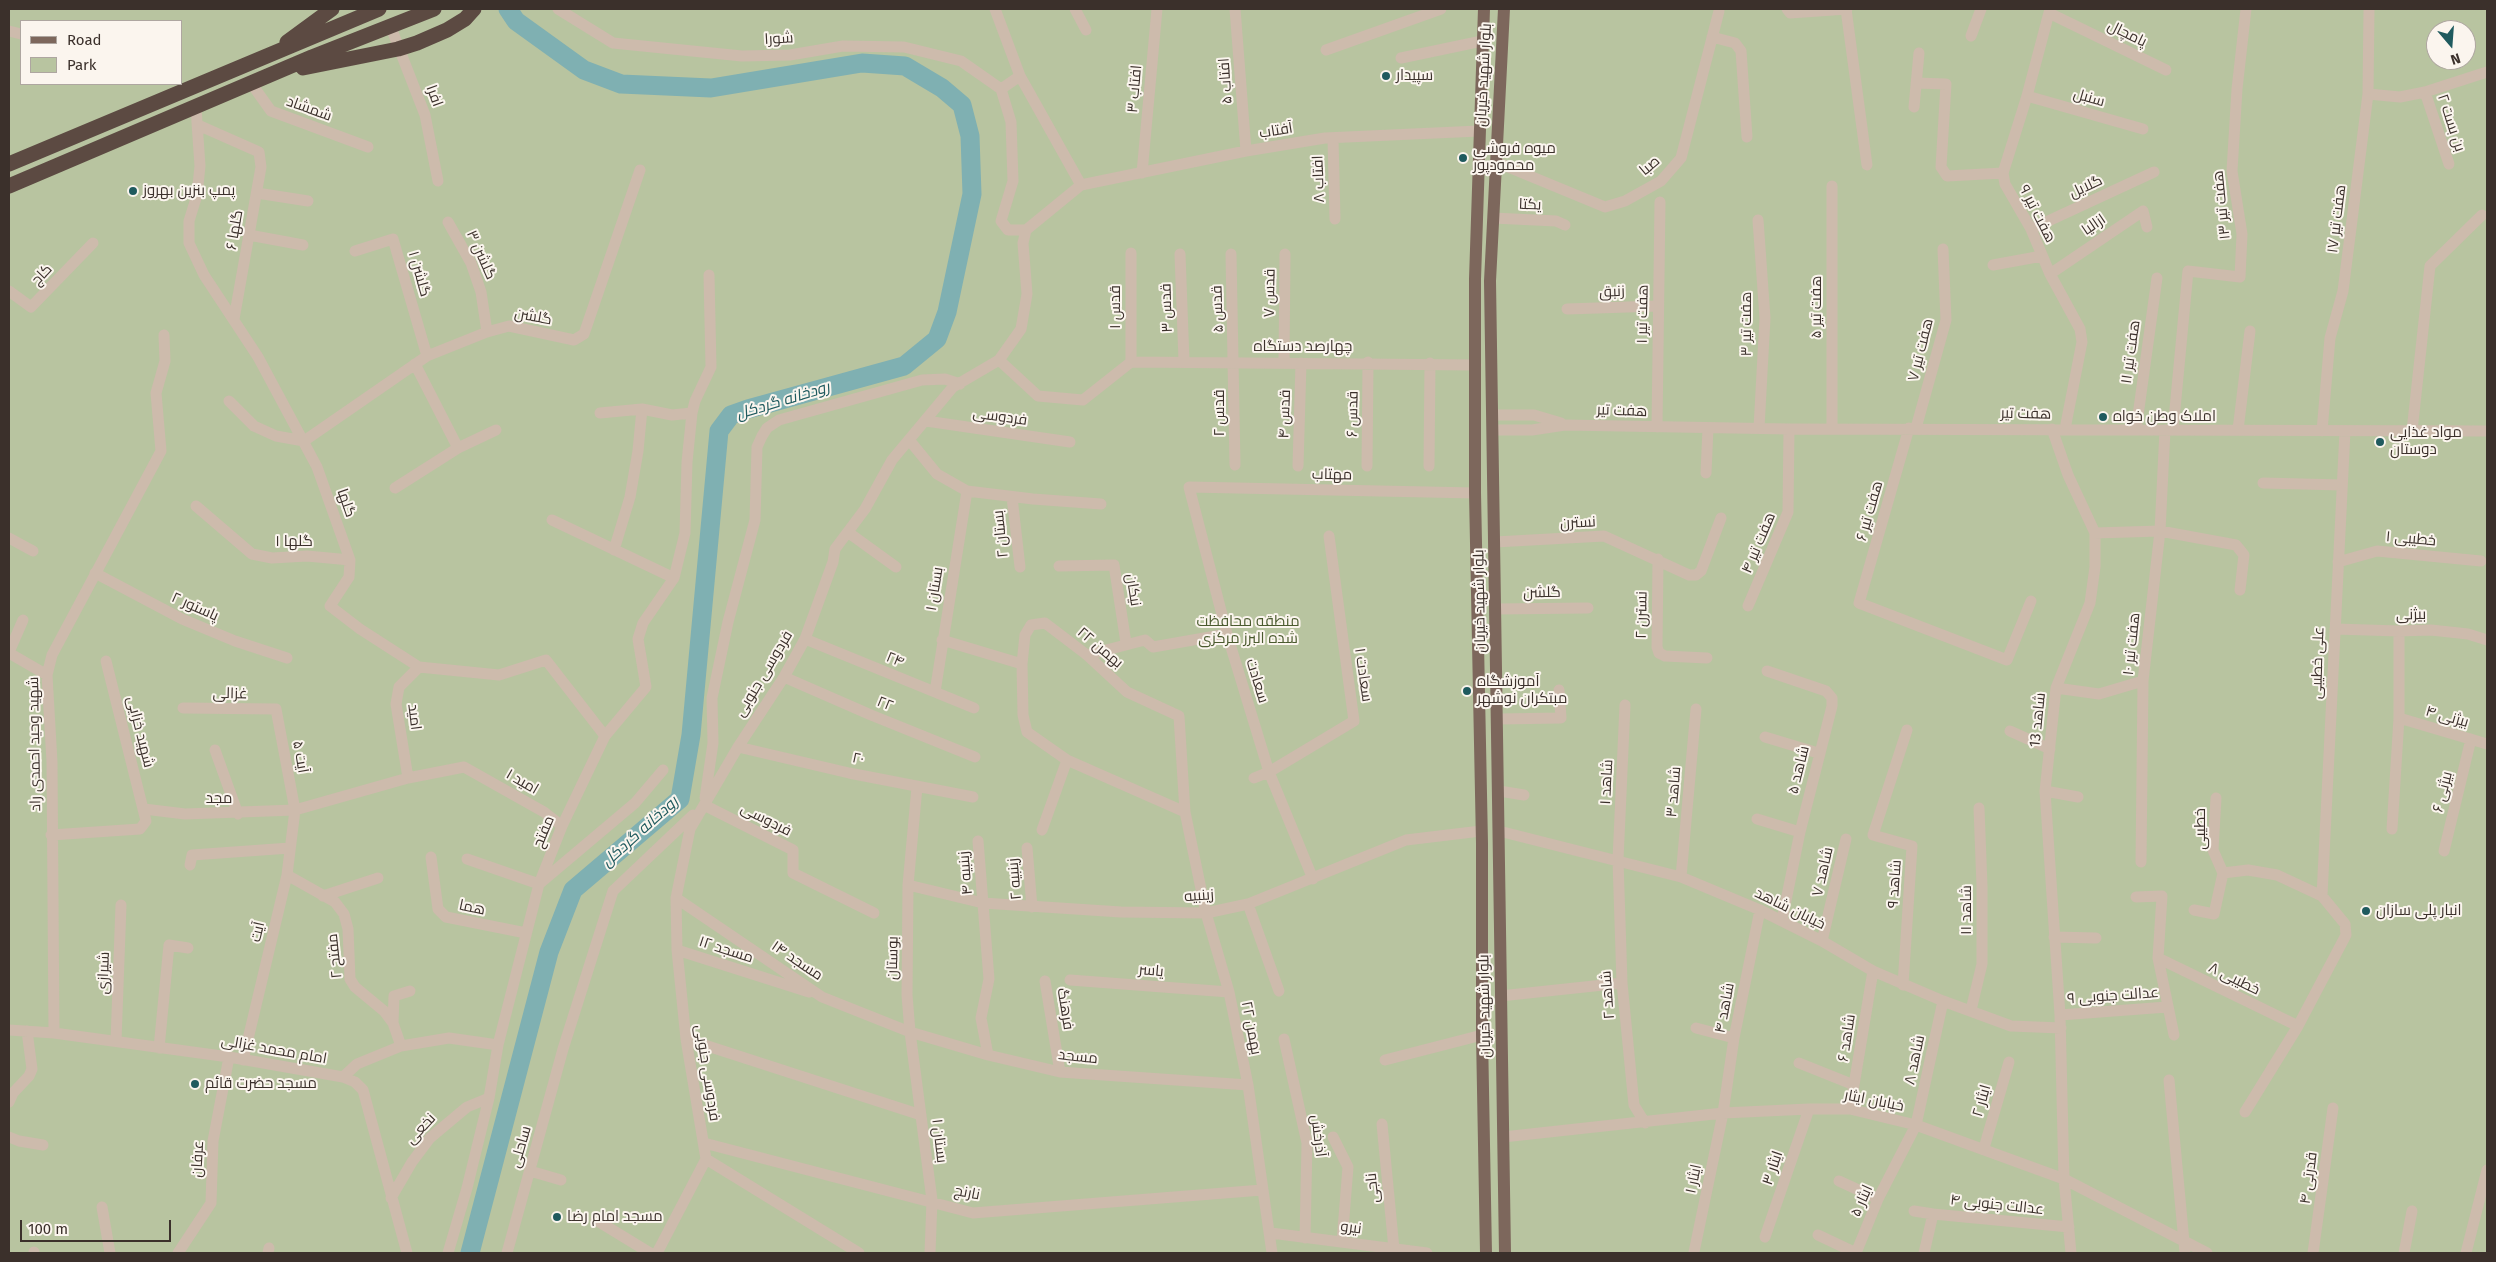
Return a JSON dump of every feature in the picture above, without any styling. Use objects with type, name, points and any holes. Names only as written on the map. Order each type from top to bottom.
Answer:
[{"type":"highway","points":[[9,164],[379,9]]},
{"type":"highway","points":[[9,186],[277,72],[390,25],[434,9]]},
{"type":"highway","points":[[277,72],[398,49],[447,30],[465,19],[474,9]]},
{"type":"highway","points":[[267,56],[325,12]]},
{"type":"main road","name":"بلوار شهید خیریان","points":[[1484,9],[1478,131],[1475,279],[1475,493],[1482,831],[1482,1035],[1486,1253]]},
{"type":"main road","name":"بلوار شهید خیریان","points":[[1504,9],[1490,280],[1505,1253]]},
{"type":"main road","points":[[1475,415],[1493,415]]},
{"type":"main road","points":[[1475,431],[1493,430]]},
{"type":"main road","points":[[1482,831],[1498,831]]},
{"type":"street","points":[[995,9],[1020,76],[1081,185],[1026,230],[1008,230],[1001,221],[1013,181],[1011,122],[1001,89],[1020,76]]},
{"type":"street","points":[[1075,9],[1086,30]]},
{"type":"street","name":"افتاب ۳","points":[[1142,172],[1157,9]]},
{"type":"street","name":"افتاب ۵","points":[[1235,9],[1246,150]]},
{"type":"street","points":[[1326,50],[1440,9]]},
{"type":"street","points":[[1786,9],[1790,13],[1846,9],[1867,165]]},
{"type":"street","points":[[1971,36],[1981,9]]},
{"type":"street","name":"هفت تیر ۱۳","points":[[2169,430],[2188,271],[2240,277],[2242,234],[2232,171],[2236,89],[2246,9]]},
{"type":"street","name":"هفت تیر ۱۷","points":[[2322,431],[2330,338],[2343,290],[2368,94],[2369,9]]},
{"type":"street","name":"شورا","points":[[562,10],[613,43],[690,52],[742,56],[790,55],[843,46],[904,47],[960,61],[1001,89]]},
{"type":"street","name":"صبا","points":[[1496,162],[1605,206],[1625,201],[1661,181],[1681,158],[1718,11]]},
{"type":"street","name":"پامچال","points":[[2049,11],[2166,70]]},
{"type":"street","name":"هفت تیر ۹","points":[[2049,11],[2027,96],[2003,174],[2004,184],[2031,229],[2050,274],[2080,329],[2082,342],[2065,429]]},
{"type":"street","points":[[322,34],[325,12]]},
{"type":"street","name":"افرا","points":[[390,25],[425,115],[438,181]]},
{"type":"street","points":[[1712,37],[1735,43],[1741,51],[1747,137]]},
{"type":"street","points":[[1401,58],[1482,41]]},
{"type":"street","points":[[1914,107],[1919,53]]},
{"type":"street","points":[[2368,94],[2400,96],[2425,92],[2486,76]]},
{"type":"street","name":"شمشاد","points":[[251,83],[270,110],[368,147]]},
{"type":"street","points":[[1916,83],[1946,84],[1942,167],[1947,176],[2003,174]]},
{"type":"street","name":"بن بست ۲","points":[[2425,92],[2449,164]]},
{"type":"street","name":"سنبل","points":[[2027,96],[2143,129]]},
{"type":"street","name":"گلها","points":[[196,108],[200,166],[197,195],[190,221],[189,243],[204,275],[258,357],[318,467],[350,560]]},
{"type":"street","name":"گلها ۶","points":[[198,126],[259,152],[261,167],[234,320]]},
{"type":"street","name":"آفتاب","points":[[1081,185],[1246,150],[1333,138],[1478,131]]},
{"type":"street","name":"افتاب ۸","points":[[1333,138],[1335,219]]},
{"type":"street","name":"گلشن","points":[[304,441],[427,356],[487,332],[508,326],[574,340],[584,334],[640,170]]},
{"type":"street","name":"گلایل","points":[[2031,229],[2154,172]]},
{"type":"street","name":"هفت تیر ۵","points":[[1832,186],[1832,428]]},
{"type":"street","points":[[257,193],[308,201]]},
{"type":"street","name":"هفت تیر ۱","points":[[1657,427],[1660,202]]},
{"type":"street","name":"ازالیا","points":[[2050,274],[2142,211],[2147,227]]},
{"type":"street","points":[[2412,431],[2430,266],[2482,215]]},
{"type":"street","name":"یکتا","points":[[1493,218],[1556,220],[1565,225]]},
{"type":"street","name":"هفت تیر ۳","points":[[1758,220],[1765,318],[1759,428]]},
{"type":"street","name":"گلشن ۳","points":[[448,222],[471,263],[481,292],[487,332]]},
{"type":"street","name":"فردوسی جنوبی","points":[[706,1158],[686,1039],[677,950],[676,898],[690,829],[738,747],[784,677],[805,639],[833,562],[835,549],[865,509],[892,460],[954,387],[999,360],[1021,328],[1027,294],[1023,243],[1026,230]]},
{"type":"street","points":[[249,235],[303,245]]},
{"type":"street","name":"گلشن ۱","points":[[355,251],[393,239],[427,356]]},
{"type":"street","name":"کاج","points":[[9,291],[31,307],[93,243]]},
{"type":"street","name":"هفت تیر ۷","points":[[1913,428],[1946,320],[1943,249]]},
{"type":"street","name":"قدس ۱","points":[[1131,253],[1131,362]]},
{"type":"street","name":"قدس ۳","points":[[1180,254],[1184,361]]},
{"type":"street","name":"قدس ۵","points":[[1231,254],[1234,362]]},
{"type":"street","name":"قدس ۷","points":[[1284,362],[1285,254]]},
{"type":"street","points":[[1993,265],[2042,256]]},
{"type":"street","points":[[552,520],[674,578],[684,533],[686,462],[692,413],[695,401],[711,368],[709,275]]},
{"type":"street","name":"هفت تیر ۱۱","points":[[2136,430],[2157,278]]},
{"type":"street","name":"زنبق","points":[[1567,309],[1658,306]]},
{"type":"street","points":[[2238,430],[2250,332]]},
{"type":"street","name":"شهید وحید احمدی راد","points":[[54,1032],[51,835],[52,762],[47,675],[52,655],[161,451],[156,393],[165,361],[164,335]]},
{"type":"street","points":[[999,360],[1038,396],[1083,400],[1131,362]]},
{"type":"street","name":"چهارصد دستگاه","points":[[1131,362],[1368,362],[1476,365]]},
{"type":"street","name":"قدس ۲","points":[[1234,362],[1235,464]]},
{"type":"street","name":"قدس ۶","points":[[1368,362],[1368,466]]},
{"type":"street","name":"قدس ۴","points":[[1298,466],[1301,363]]},
{"type":"street","points":[[1429,466],[1430,363]]},
{"type":"street","points":[[415,364],[458,448]]},
{"type":"street","points":[[704,805],[713,743],[712,698],[728,622],[755,520],[758,447],[762,436],[767,428],[779,420],[922,380],[944,379],[960,384]]},
{"type":"street","points":[[229,401],[254,426],[276,436],[304,441]]},
{"type":"street","points":[[600,413],[642,410],[672,415],[692,413]]},
{"type":"street","points":[[614,550],[630,497],[638,451],[642,410]]},
{"type":"street","name":"هفت تیر","points":[[1493,415],[1534,415],[1565,424]]},
{"type":"street","name":"فردوسی","points":[[926,421],[1070,442]]},
{"type":"street","name":"هفت تیر","points":[[1493,430],[1532,430],[1565,424],[1708,428],[2487,431]]},
{"type":"street","points":[[1706,473],[1708,428]]},
{"type":"street","name":"هفت تیر ۴","points":[[1748,606],[1788,512],[1789,428]]},
{"type":"street","name":"هفت تیر ۶","points":[[1913,428],[1860,603],[2007,660],[2031,601]]},
{"type":"street","name":"شاهد 13","points":[[2052,429],[2068,475],[2095,534],[2095,567],[2090,604],[2056,688],[2045,791],[2061,1028],[2064,1179],[2071,1253]]},
{"type":"street","points":[[395,488],[458,448],[496,430]]},
{"type":"street","name":"هفت تیر ۱۰","points":[[2141,862],[2143,681],[2169,430]]},
{"type":"street","name":"علی خطیبی","points":[[2322,896],[2345,431]]},
{"type":"street","points":[[910,441],[937,474],[967,491],[1012,497],[1101,504]]},
{"type":"street","points":[[2263,484],[2342,485]]},
{"type":"street","name":"مهتاب","points":[[1189,487],[1475,493]]},
{"type":"street","name":"سعادت","points":[[1189,487],[1227,634],[1270,772],[1313,879]]},
{"type":"street","name":"بستان ۱","points":[[935,692],[967,491]]},
{"type":"street","name":"بستان ۲","points":[[1012,497],[1020,567]]},
{"type":"street","name":"گلها ۱","points":[[196,506],[252,554],[272,558],[307,556],[350,560]]},
{"type":"street","name":"نسترن","points":[[1495,542],[1604,536],[1658,559],[1689,575],[1696,575],[1701,571],[1721,518]]},
{"type":"street","points":[[2095,534],[2160,531],[2236,545],[2244,555],[2240,590]]},
{"type":"street","points":[[848,533],[896,567]]},
{"type":"street","name":"سعادت ۱","points":[[1270,772],[1354,721],[1329,536]]},
{"type":"street","points":[[9,538],[33,551]]},
{"type":"street","name":"خطیبی ۱","points":[[2338,562],[2377,551],[2481,560]]},
{"type":"street","name":"نسترن ۲","points":[[1658,559],[1657,647],[1659,653],[1665,656],[1706,658]]},
{"type":"street","points":[[350,560],[349,577],[330,606],[360,629],[419,667],[499,675],[546,660],[605,736]]},
{"type":"street","name":"نیکان","points":[[1059,566],[1114,565],[1126,643]]},
{"type":"street","name":"پاستور ۲","points":[[96,573],[182,620],[235,641],[287,658]]},
{"type":"street","name":"مفتح","points":[[448,1253],[467,1188],[489,1098],[498,1045],[539,884],[562,826],[605,736],[646,687],[638,639],[643,623],[674,578]]},
{"type":"street","name":"گلشن","points":[[1496,609],[1588,608]]},
{"type":"street","points":[[23,620],[9,653],[47,675]]},
{"type":"street","name":"۲۲ بهمن","points":[[1186,812],[1067,760],[1027,732],[1023,715],[1022,664],[1028,629],[1031,625],[1044,623],[1087,655],[1127,692],[1179,716],[1186,812],[1206,913],[1229,992],[1248,1085],[1272,1253]]},
{"type":"street","name":"بیژنی","points":[[2335,628],[2398,631],[2431,630],[2468,634],[2487,640]]},
{"type":"street","points":[[2392,829],[2399,718],[2398,631]]},
{"type":"street","points":[[1087,655],[1126,643],[1145,640],[1153,647],[1227,634]]},
{"type":"street","name":"۲۴","points":[[805,639],[974,708]]},
{"type":"street","points":[[942,640],[1022,664]]},
{"type":"street","name":"شهید خزایی","points":[[106,661],[144,810]]},
{"type":"street","name":"امید","points":[[408,778],[396,704],[399,687],[419,667]]},
{"type":"street","name":"شاهد ۵","points":[[1767,670],[1826,691],[1832,698],[1832,706],[1818,753],[1800,832],[1782,920]]},
{"type":"street","name":"۲۲","points":[[784,677],[975,757]]},
{"type":"street","points":[[2056,688],[2099,694],[2143,681]]},
{"type":"street","points":[[1498,719],[1561,718],[1559,690]]},
{"type":"street","name":"شاهد ۱","points":[[1618,860],[1625,705]]},
{"type":"street","name":"غزالی","points":[[183,708],[276,709]]},
{"type":"street","name":"آیت ۵","points":[[276,709],[295,810]]},
{"type":"street","name":"شاهد ۳","points":[[1681,877],[1696,709]]},
{"type":"street","name":"بیژنی ۴","points":[[2399,718],[2487,744]]},
{"type":"street","name":"شاهد ۹","points":[[1903,985],[1912,846],[1873,835],[1907,730]]},
{"type":"street","points":[[2010,731],[2050,749]]},
{"type":"street","points":[[1765,737],[1818,753]]},
{"type":"street","name":"بیژنی ۶","points":[[2444,852],[2471,739]]},
{"type":"street","name":"۲۰","points":[[738,747],[917,787],[973,797]]},
{"type":"street","points":[[215,750],[238,814]]},
{"type":"street","points":[[1042,830],[1067,760]]},
{"type":"street","name":"امید ۱","points":[[408,778],[464,767],[544,812],[562,826]]},
{"type":"street","points":[[467,859],[539,884],[622,814],[663,770]]},
{"type":"street","points":[[1254,778],[1270,772]]},
{"type":"street","points":[[295,810],[408,778]]},
{"type":"street","name":"بوستان","points":[[910,1032],[907,995],[908,885],[917,787]]},
{"type":"street","points":[[1499,791],[1524,795]]},
{"type":"street","points":[[2045,791],[2078,797]]},
{"type":"street","name":"خطیبی","points":[[2216,798],[2213,850],[2223,873]]},
{"type":"street","name":"فردوسی","points":[[704,805],[793,850],[793,873],[874,913]]},
{"type":"street","name":"ساحلی","points":[[507,1253],[563,1049],[613,891],[704,805]]},
{"type":"street","name":"شاهد ۱۱","points":[[1971,1010],[1982,964],[1979,808]]},
{"type":"street","points":[[51,835],[140,829],[146,821],[144,810]]},
{"type":"street","name":"مجد","points":[[144,810],[185,814],[238,814],[295,810]]},
{"type":"street","name":"آیت","points":[[243,1060],[287,876],[295,810]]},
{"type":"street","points":[[1757,819],[1800,832]]},
{"type":"street","name":"زینبیه","points":[[908,885],[983,903],[1121,912],[1206,913],[1248,904],[1406,840],[1482,831]]},
{"type":"street","name":"خیابان شاهد","points":[[1498,831],[1681,877],[1782,920],[1873,971],[1943,1001],[2011,1026],[2061,1028]]},
{"type":"street","name":"شاهد ۷","points":[[1822,941],[1846,839]]},
{"type":"street","name":"زینبیه ۴","points":[[978,841],[989,979],[981,1018],[988,1055]]},
{"type":"street","points":[[190,865],[192,854],[290,848]]},
{"type":"street","name":"زینبیه ۲","points":[[1027,848],[1032,907]]},
{"type":"street","name":"هما","points":[[431,857],[438,909],[446,917],[526,933]]},
{"type":"street","name":"شاهد ۲","points":[[1618,860],[1622,983],[1634,1105],[1645,1123]]},
{"type":"street","points":[[2194,910],[2214,914],[2223,873],[2248,870],[2277,874],[2322,896],[2345,924],[2346,935],[2298,1026],[2245,1112]]},
{"type":"street","name":"مفتح ۲","points":[[287,876],[335,902],[344,914],[348,929],[350,979],[355,987],[384,1011],[393,1024],[401,1046]]},
{"type":"street","points":[[323,896],[378,878]]},
{"type":"street","points":[[2136,897],[2162,896],[2158,958],[2174,1035]]},
{"type":"street","name":"مسجد ۱۴","points":[[676,898],[822,997],[910,1032]]},
{"type":"street","points":[[1248,904],[1279,990]]},
{"type":"street","name":"شیرازی","points":[[116,1041],[121,905]]},
{"type":"street","name":"شاهد ۴","points":[[1723,1113],[1734,1038],[1760,910]]},
{"type":"street","points":[[2054,937],[2096,938]]},
{"type":"street","points":[[160,1048],[169,945],[188,948]]},
{"type":"street","name":"مسجد ۱۲","points":[[677,950],[822,997]]},
{"type":"street","name":"خطیبی ۸","points":[[2158,958],[2298,1026]]},
{"type":"street","name":"شاهد ۶","points":[[1850,1109],[1873,971]]},
{"type":"street","name":"یاسر","points":[[1070,980],[1229,992]]},
{"type":"street","name":"فرهنگ","points":[[1045,981],[1060,1072]]},
{"type":"street","points":[[1500,996],[1622,983]]},
{"type":"street","points":[[393,1024],[394,996],[410,991]]},
{"type":"street","name":"شاهد ۸","points":[[1916,1125],[1943,1001]]},
{"type":"street","name":"عدالت جنوبی ۹","points":[[2060,1014],[2168,1007]]},
{"type":"street","points":[[1696,1028],[1734,1038]]},
{"type":"street","name":"امام محمد غزالی","points":[[9,1030],[54,1032],[229,1057],[342,1077],[355,1082],[363,1090],[406,1253]]},
{"type":"street","points":[[9,1102],[13,1093],[29,1076],[32,1069],[27,1030]]},
{"type":"street","name":"بستان ۱","points":[[910,1032],[932,1200],[930,1253]]},
{"type":"street","name":"مسجد","points":[[910,1032],[988,1055],[1060,1072],[1248,1085]]},
{"type":"street","points":[[1385,1060],[1482,1035]]},
{"type":"street","points":[[342,1077],[357,1064],[401,1046],[448,1038],[498,1045]]},
{"type":"street","points":[[686,1039],[921,1114]]},
{"type":"street","name":"آذرخش","points":[[1284,1039],[1307,1143],[1305,1238]]},
{"type":"street","name":"عرفان","points":[[178,1253],[211,1203],[213,1141],[229,1057]]},
{"type":"street","name":"ایثار ۲","points":[[1984,1148],[2009,1062]]},
{"type":"street","points":[[1799,1063],[1854,1085]]},
{"type":"street","points":[[2169,1080],[2185,1253]]},
{"type":"street","name":"نخعی","points":[[391,1198],[412,1162],[430,1138],[467,1107],[489,1098]]},
{"type":"street","name":"قدرتی ۴","points":[[2314,1253],[2334,1108]]},
{"type":"street","name":"ایثار ۳","points":[[1766,1237],[1809,1109]]},
{"type":"street","name":"خیابان ایثار","points":[[1503,1137],[1723,1113],[1850,1109],[1916,1125],[1984,1148],[2064,1179],[2207,1253]]},
{"type":"street","name":"ایثار ۱","points":[[1694,1252],[1723,1113]]},
{"type":"street","name":"ناجی","points":[[1382,1124],[1394,1249]]},
{"type":"street","name":"ایثار ۵","points":[[1818,1235],[1856,1253],[1878,1199],[1916,1125]]},
{"type":"street","points":[[9,1137],[18,1141],[44,1144]]},
{"type":"street","points":[[1333,1137],[1348,1167],[1342,1242]]},
{"type":"street","name":"نارنج","points":[[704,1143],[973,1212],[1262,1190]]},
{"type":"street","points":[[657,1253],[706,1158],[859,1253]]},
{"type":"street","points":[[2466,1253],[2487,1170]]},
{"type":"street","points":[[530,1171],[561,1180]]},
{"type":"street","points":[[1839,1181],[1878,1199]]},
{"type":"street","points":[[102,1207],[110,1253]]},
{"type":"street","points":[[1914,1211],[1933,1214]]},
{"type":"street","points":[[2404,1253],[2412,1211]]},
{"type":"street","name":"عدالت جنوبی ۴","points":[[1924,1253],[1933,1214],[2069,1227]]},
{"type":"street","points":[[596,1220],[650,1253]]},
{"type":"street","name":"نیرو","points":[[1270,1233],[1427,1253]]},
{"type":"green space","name":"منطقه محافظت شده البرز مرکزی","points":[[9,9],[2487,9],[2487,1253],[9,1253]]},
{"type":"waterway","name":"رودخانه گردکل","points":[[470,1253],[549,952],[573,890],[680,799],[691,735],[719,431],[731,415],[748,409],[904,366],[937,339],[947,312],[972,194],[970,136],[962,105],[942,88],[905,66],[862,63],[711,88],[621,84],[584,70],[516,21],[508,9]]},
{"type":"place","name":"سپیدار","points":[[1386,76]]},
{"type":"place","name":"میوه فروشی محمودپور","points":[[1463,158]]},
{"type":"place","name":"پمپ بنزین بهروز","points":[[133,191]]},
{"type":"place","name":"املاک وطن خواه","points":[[2103,417]]},
{"type":"place","name":"مواد غذایی دوستان","points":[[2380,442]]},
{"type":"place","name":"آموزشگاه مبتکران نوشهر","points":[[1467,691]]},
{"type":"place","name":"انبار پلی سازان","points":[[2366,911]]},
{"type":"place","name":"مسجد حضرت قائم","points":[[195,1084]]},
{"type":"place","name":"مسجد امام رضا","points":[[557,1217]]}]
